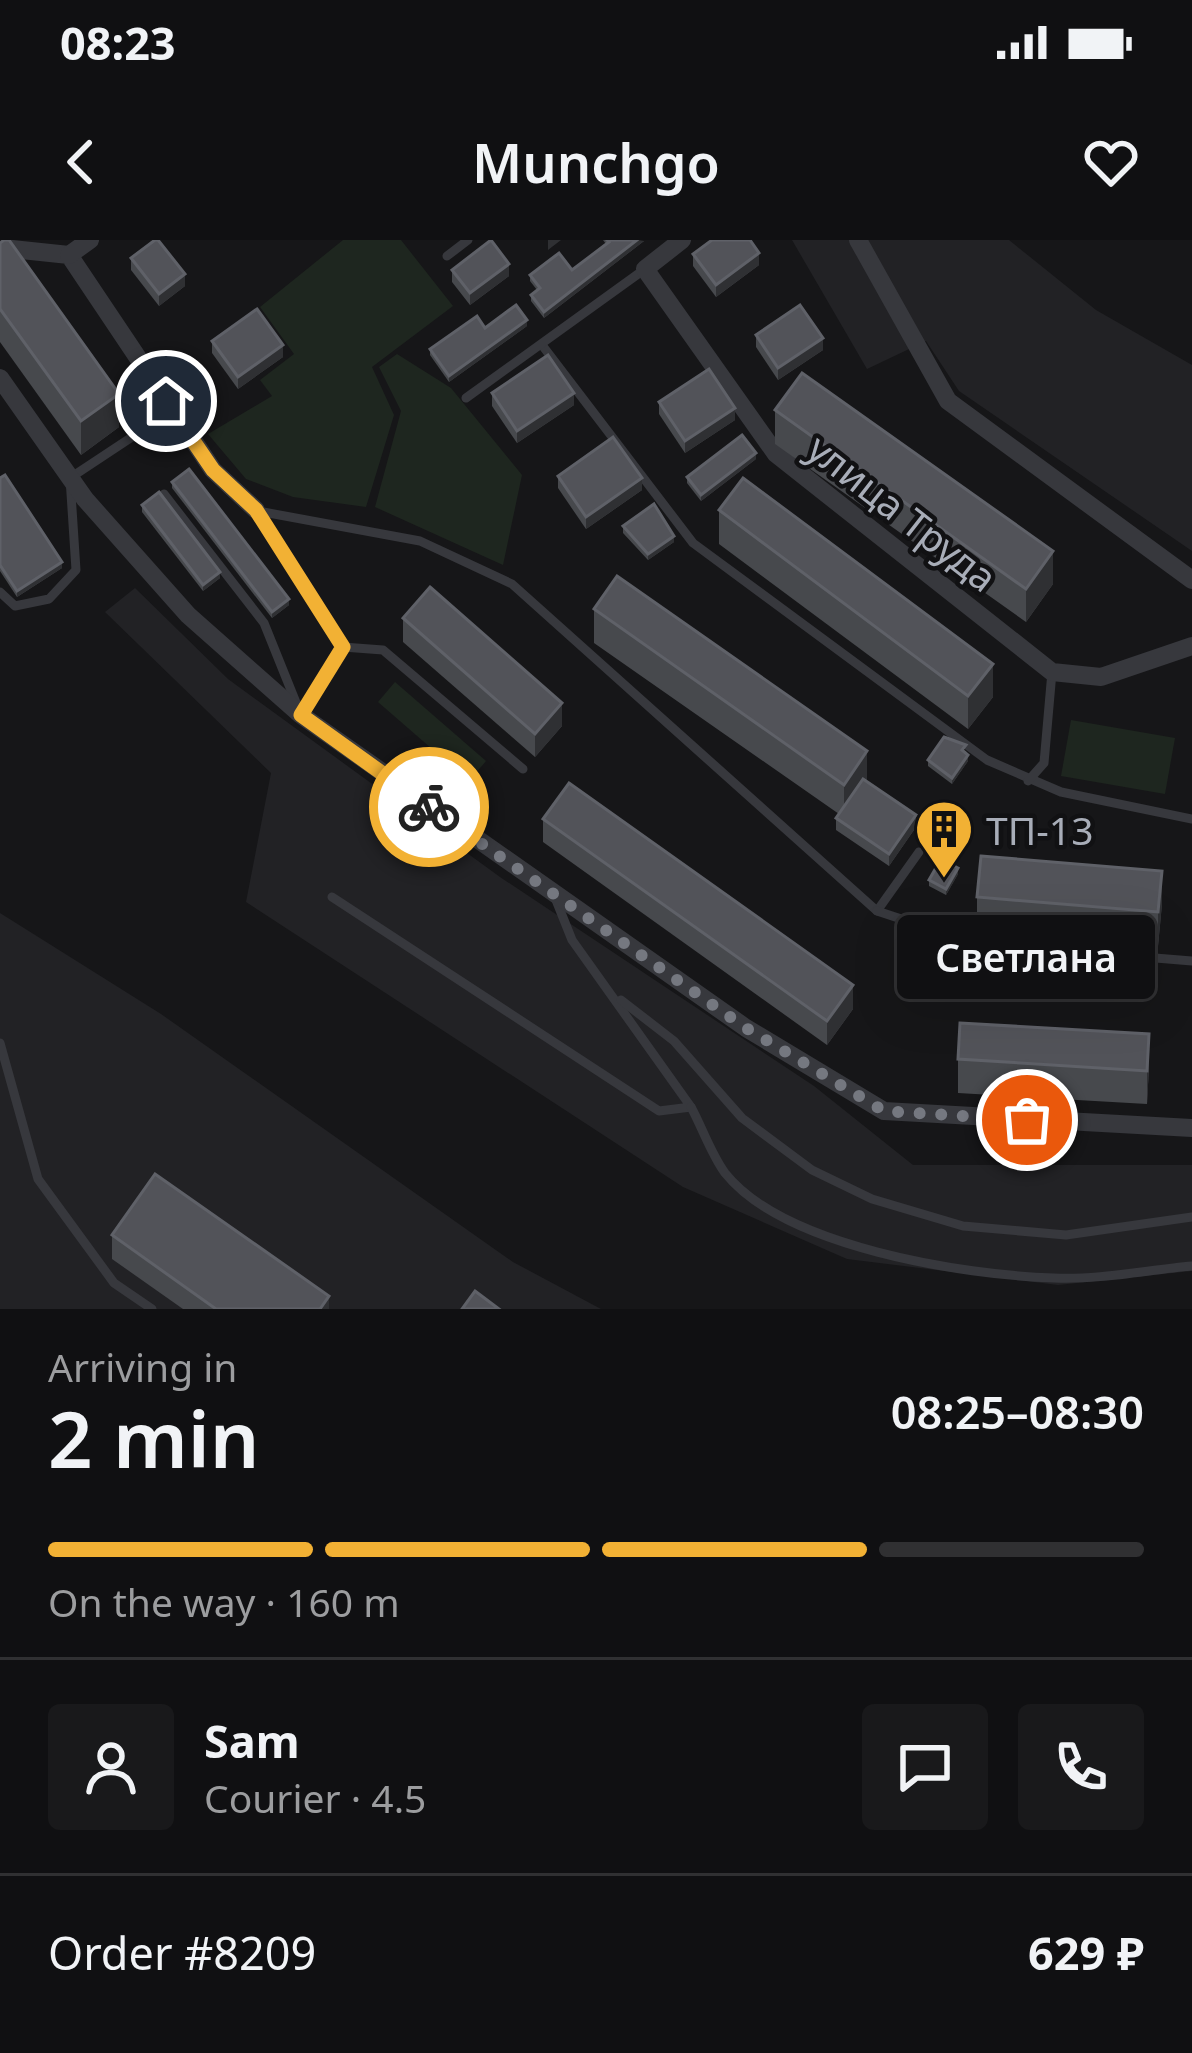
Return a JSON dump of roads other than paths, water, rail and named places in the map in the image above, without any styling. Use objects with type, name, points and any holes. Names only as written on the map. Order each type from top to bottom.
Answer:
[{"type":"street","points":[[6,248],[69,254],[90,240]]},
{"type":"street","points":[[645,269],[682,240]]},
{"type":"street","points":[[857,240],[948,401],[1192,580]]},
{"type":"street","points":[[69,254],[213,470],[256,510]]},
{"type":"street","name":"улица Труда","points":[[645,269],[776,454],[1052,672]]},
{"type":"street","points":[[0,378],[70,478],[188,615],[301,715],[746,1028],[884,1111],[1192,1127]]},
{"type":"street","points":[[1052,672],[1101,677],[1192,646]]},
{"type":"lane","points":[[447,256],[468,240]]},
{"type":"lane","points":[[6,248],[25,267]]},
{"type":"lane","points":[[466,398],[645,269]]},
{"type":"lane","points":[[542,345],[693,543],[987,760],[1028,781],[1192,819]]},
{"type":"lane","points":[[0,592],[15,606],[49,598],[76,570],[70,478],[141,431],[102,376]]},
{"type":"lane","points":[[164,494],[264,623],[301,715]]},
{"type":"lane","points":[[256,510],[343,647]]},
{"type":"lane","points":[[256,510],[420,541],[512,584],[877,911],[974,943],[1192,962]]},
{"type":"lane","points":[[301,715],[343,647]]},
{"type":"lane","points":[[343,647],[383,650],[524,769]]},
{"type":"lane","points":[[1028,781],[1044,763],[1052,672]]},
{"type":"lane","points":[[877,911],[920,852]]},
{"type":"lane","points":[[554,895],[572,940],[691,1107],[725,1173],[778,1216],[854,1244],[943,1264],[1055,1278],[1192,1266]]},
{"type":"lane","points":[[332,897],[659,1111],[691,1107]]},
{"type":"lane","points":[[612,993],[674,1041],[742,1118],[812,1170],[872,1199],[963,1226],[1066,1235],[1192,1217]]},
{"type":"lane","points":[[0,1043],[38,1179],[114,1282],[152,1309]]},
{"type":"place","name":"ТП-13","points":[[944,880]]},
{"type":"place","name":"Светлана","points":[[1027,1120]]}]
